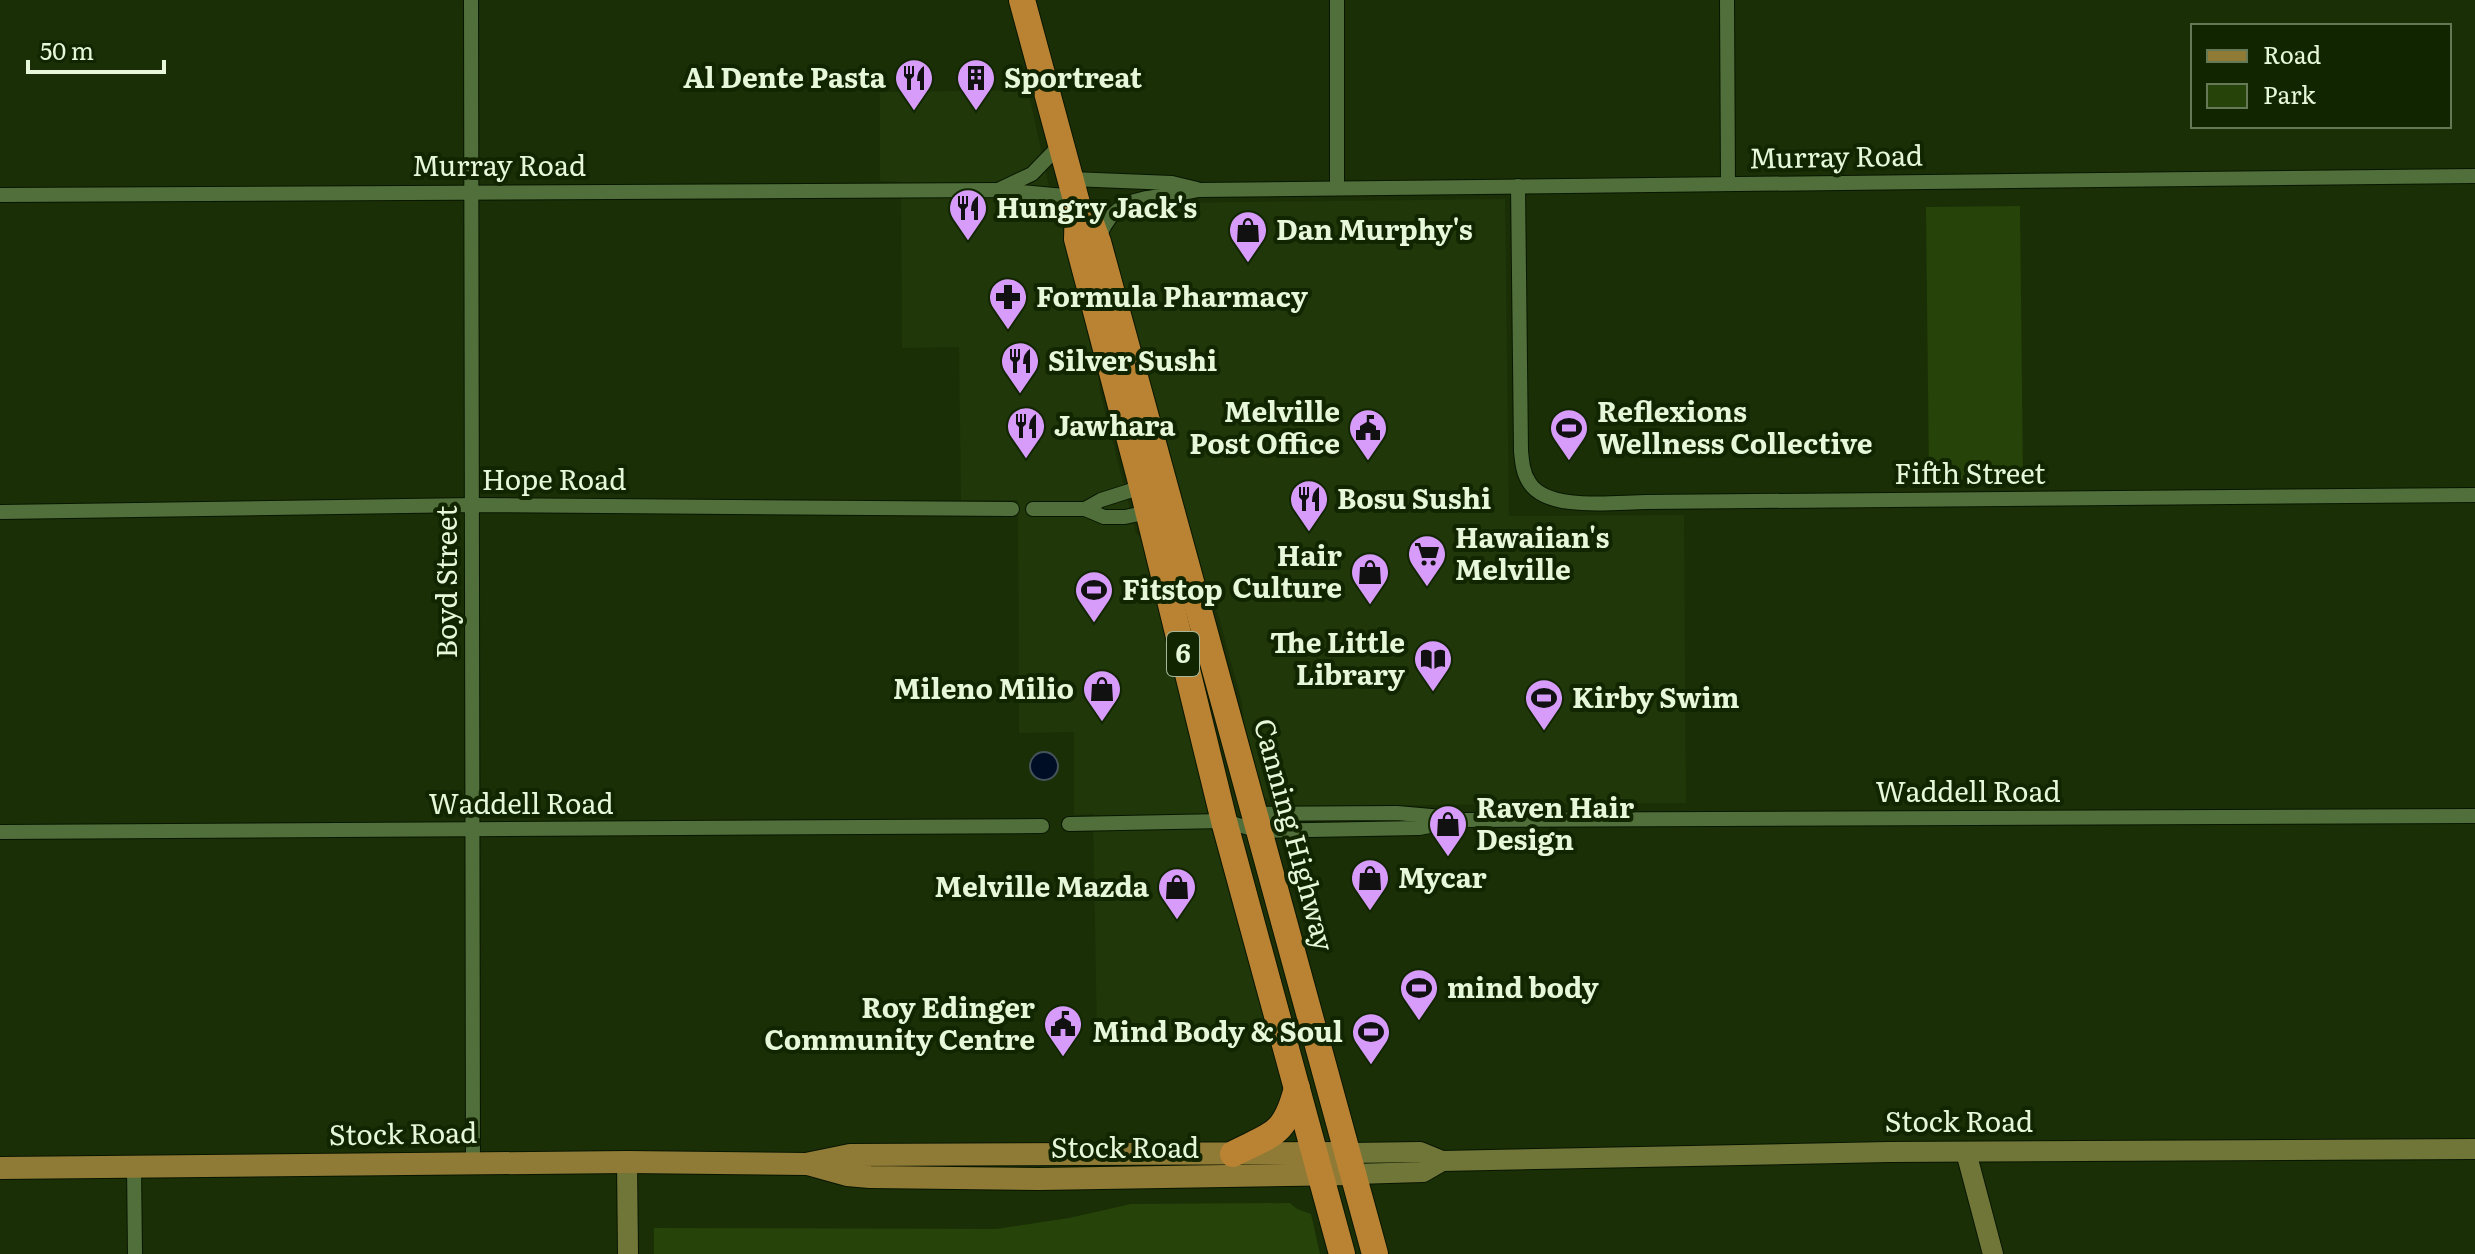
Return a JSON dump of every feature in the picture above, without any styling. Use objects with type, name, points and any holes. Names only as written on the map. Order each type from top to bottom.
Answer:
[{"type":"highway","name":"Canning Highway","points":[[1022,0],[1075,194],[1077,239],[1257,822],[1375,1254]]},
{"type":"highway","name":"Canning Highway","points":[[1075,194],[1088,215],[1098,242],[1156,496],[1224,821],[1342,1254]]},
{"type":"highway","points":[[1233,1154],[1285,1124],[1297,1088]]},
{"type":"main road","name":"Stock Road","points":[[0,1168],[627,1162],[806,1164],[850,1155],[1233,1154],[1318,1165]]},
{"type":"main road","name":"Stock Road","points":[[806,1164],[847,1175],[870,1177],[1049,1179],[1352,1164]]},
{"type":"street","name":"Boyd Street","points":[[471,0],[475,830],[473,1164]]},
{"type":"street","points":[[1337,0],[1337,188]]},
{"type":"street","points":[[1727,0],[1728,184]]},
{"type":"street","name":"Murray Road","points":[[998,190],[1032,174],[1061,144]]},
{"type":"street","name":"Murray Road","points":[[1098,242],[1110,219],[1127,203],[1198,190],[2475,176]]},
{"type":"street","name":"Murray Road","points":[[0,195],[998,190],[1075,194],[1172,183],[1198,190]]},
{"type":"street","name":"Fifth Street","points":[[1518,186],[1521,451],[1529,483],[1552,499],[1646,502],[2475,495]]},
{"type":"street","points":[[1033,509],[1085,509],[1104,517],[1125,517],[1156,496]]},
{"type":"street","points":[[1085,509],[1101,500],[1156,496]]},
{"type":"street","name":"Hope Road","points":[[0,512],[473,505],[1012,509]]},
{"type":"street","name":"Waddell Road","points":[[1069,824],[1257,822],[1397,813],[1461,820],[2475,816]]},
{"type":"street","name":"Waddell Road","points":[[0,832],[1042,826]]},
{"type":"street","name":"Stock Road","points":[[1352,1164],[1420,1152],[1442,1161],[1966,1152],[2475,1149]]},
{"type":"street","points":[[1966,1152],[1993,1254]]},
{"type":"street","points":[[627,1162],[628,1254]]},
{"type":"street","points":[[134,1166],[135,1254]]},
{"type":"shaded area","points":[[1028,90],[1049,187],[1063,228],[1136,533],[1144,540],[1271,1030],[1097,1033],[1093,814],[1074,815],[1074,732],[1019,733],[1018,500],[961,500],[959,347],[902,348],[901,182],[880,181],[880,92]]},
{"type":"shaded area","points":[[1505,199],[1509,516],[1684,515],[1686,803],[1281,806],[1263,796],[1246,745],[1242,703],[1218,614],[1202,583],[1108,237],[1112,226],[1121,214],[1150,203]]},
{"type":"green space","points":[[2020,206],[2023,479],[1929,480],[1926,207]]},
{"type":"green space","points":[[1290,1203],[1311,1214],[1320,1254],[654,1254],[654,1228],[996,1229],[1069,1218],[1131,1204]]},
{"type":"water","points":[[1044,752],[1054,756],[1058,766],[1054,776],[1044,780],[1034,776],[1030,766],[1034,756]]},
{"type":"place","name":"Al Dente Pasta","points":[[914,112]]},
{"type":"place","name":"Sportreat","points":[[976,112]]},
{"type":"place","name":"Hungry Jack's","points":[[968,242]]},
{"type":"place","name":"Dan Murphy's","points":[[1248,264]]},
{"type":"place","name":"Formula Pharmacy","points":[[1008,331]]},
{"type":"place","name":"Silver Sushi","points":[[1020,395]]},
{"type":"place","name":"Jawhara","points":[[1026,460]]},
{"type":"place","name":"Melville Post Office","points":[[1368,462]]},
{"type":"place","name":"Reflexions Wellness Collective","points":[[1569,462]]},
{"type":"place","name":"Bosu Sushi","points":[[1309,533]]},
{"type":"place","name":"Hawaiian's Melville","points":[[1427,588]]},
{"type":"place","name":"Hair Culture","points":[[1370,606]]},
{"type":"place","name":"Fitstop","points":[[1094,624]]},
{"type":"place","name":"The Little Library","points":[[1433,693]]},
{"type":"place","name":"Mileno Milio","points":[[1102,723]]},
{"type":"place","name":"Kirby Swim","points":[[1544,732]]},
{"type":"place","name":"Raven Hair Design","points":[[1448,858]]},
{"type":"place","name":"Mycar","points":[[1370,912]]},
{"type":"place","name":"Melville Mazda","points":[[1177,921]]},
{"type":"place","name":"mind body","points":[[1419,1022]]},
{"type":"place","name":"Roy Edinger Community Centre","points":[[1063,1058]]},
{"type":"place","name":"Mind Body & Soul","points":[[1371,1066]]}]
